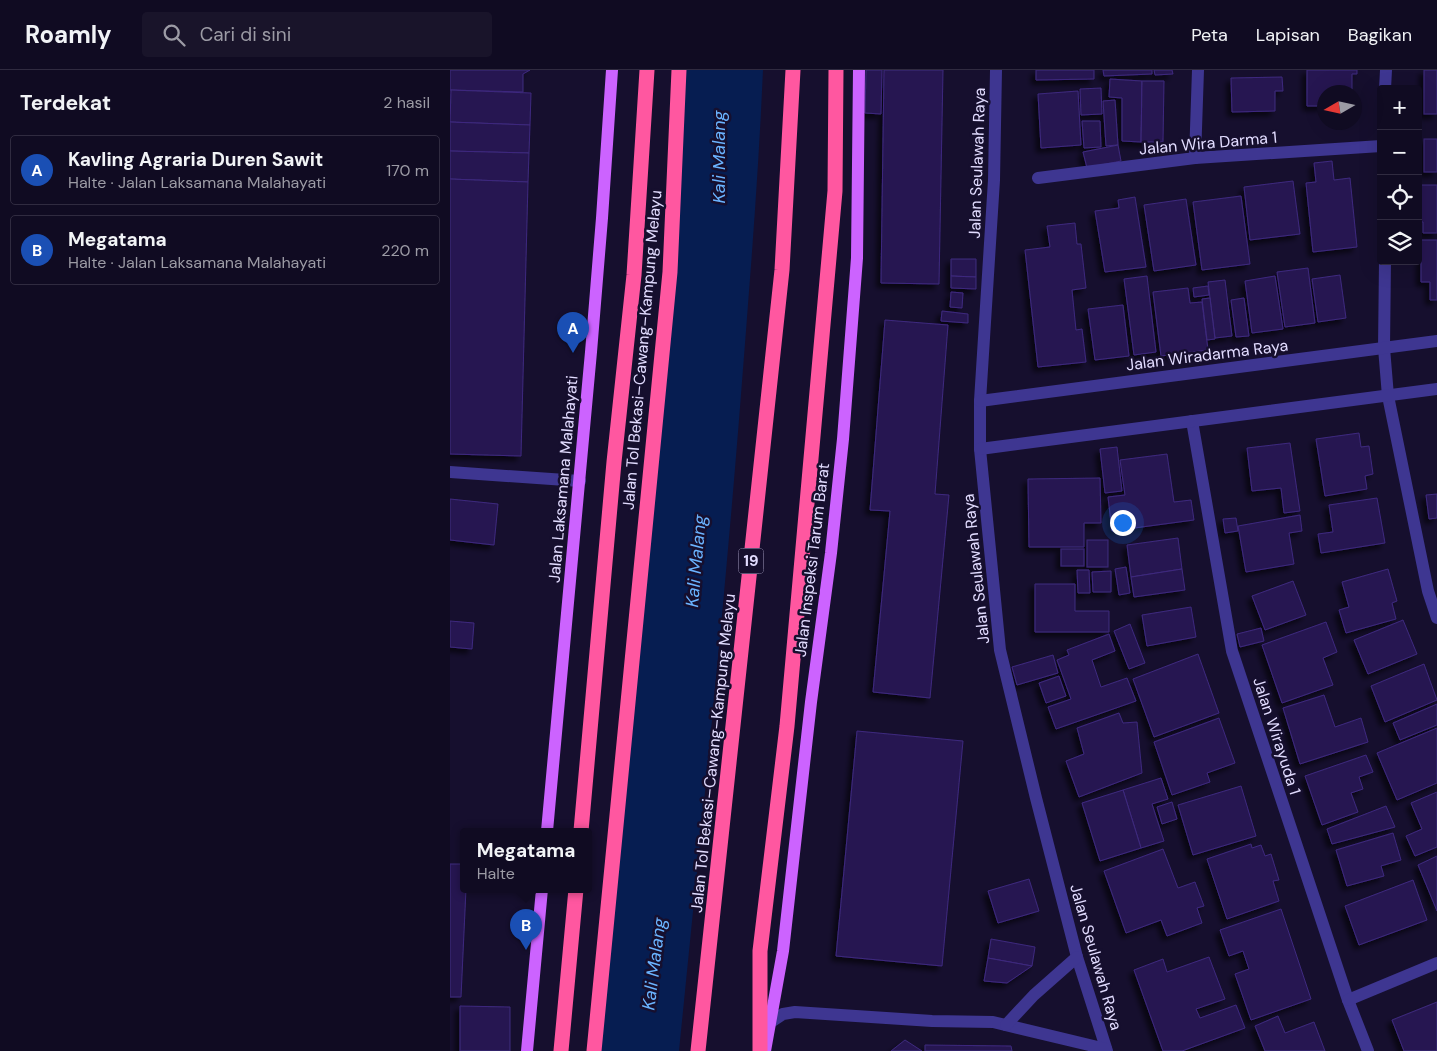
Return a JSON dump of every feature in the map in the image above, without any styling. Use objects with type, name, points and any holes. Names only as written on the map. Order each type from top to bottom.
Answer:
[{"type":"highway","points":[[581,828],[613,472],[634,275],[647,70]]},
{"type":"highway","name":"Jalan Tol Bekasi–Cawang–Kampung Melayu","points":[[594,1051],[670,272],[679,70]]},
{"type":"highway","name":"Jalan Tol Bekasi–Cawang–Kampung Melayu","points":[[698,1051],[782,270],[792,70]]},
{"type":"highway","points":[[760,1051],[760,951],[787,726],[835,191],[836,70]]},
{"type":"highway","points":[[561,1051],[576,893]]},
{"type":"main road","name":"Jalan Laksamana Malahayati","points":[[547,828],[580,481],[602,218],[612,70]]},
{"type":"main road","name":"Jalan Inspeksi Tarum Barat","points":[[765,1051],[783,951],[843,438],[857,258],[859,70]]},
{"type":"main road","points":[[527,1051],[542,893]]},
{"type":"street","name":"Jalan Seulawah Raya","points":[[996,70],[994,180],[980,401],[980,449],[1000,650],[1077,957],[1107,1050]]},
{"type":"street","points":[[1196,158],[1198,70]]},
{"type":"street","points":[[1385,85],[1386,70]]},
{"type":"street","name":"Jalan Wira Darma 1","points":[[1038,178],[1196,158],[1377,146]]},
{"type":"street","points":[[1385,265],[1384,348],[1388,396],[1437,618]]},
{"type":"street","name":"Jalan Wiradarma Raya","points":[[980,401],[1437,341]]},
{"type":"street","points":[[980,449],[1437,389]]},
{"type":"street","name":"Jalan Wirayuda 1","points":[[1192,421],[1232,651],[1348,1000],[1368,1051]]},
{"type":"street","points":[[450,472],[580,481]]},
{"type":"street","points":[[1006,1024],[1034,995],[1077,957]]},
{"type":"street","points":[[1348,1000],[1437,963]]},
{"type":"street","points":[[771,1022],[783,1014],[795,1012],[932,1021],[993,1022],[1107,1050]]},
{"type":"water","name":"Kali Malang","points":[[674,70],[763,70],[756,202],[739,420],[718,657],[679,1051],[594,1051],[657,403]]},
{"type":"building","points":[[450,70],[530,70],[523,74],[523,92],[450,90]]},
{"type":"building","points":[[866,70],[882,70],[881,114],[865,113]]},
{"type":"building","points":[[884,70],[943,70],[939,284],[881,283]]},
{"type":"building","points":[[1036,70],[1094,70],[1094,79],[1036,80]]},
{"type":"building","points":[[1103,70],[1152,70],[1152,74],[1104,76]]},
{"type":"building","points":[[1154,70],[1172,70],[1173,74],[1155,75]]},
{"type":"building","points":[[1307,70],[1357,70],[1357,74],[1352,74],[1352,85],[1317,85],[1317,106],[1307,106]]},
{"type":"building","points":[[1424,70],[1437,70],[1437,114],[1424,114]]},
{"type":"building","points":[[1282,77],[1283,91],[1275,91],[1275,111],[1232,112],[1231,78]]},
{"type":"building","points":[[1110,79],[1142,81],[1141,142],[1122,141],[1122,98],[1109,97]]},
{"type":"building","points":[[1142,81],[1164,81],[1163,142],[1141,142]]},
{"type":"building","points":[[1101,88],[1102,114],[1081,115],[1080,89]]},
{"type":"building","points":[[451,90],[531,93],[530,125],[450,122]]},
{"type":"building","points":[[1078,91],[1081,145],[1041,148],[1038,94]]},
{"type":"building","points":[[1115,100],[1118,145],[1106,146],[1103,101]]},
{"type":"building","points":[[1082,121],[1100,121],[1101,147],[1084,148]]},
{"type":"building","points":[[450,122],[530,125],[529,153],[450,151]]},
{"type":"building","points":[[1424,139],[1437,139],[1437,172],[1424,172]]},
{"type":"building","points":[[1118,145],[1121,161],[1087,168],[1083,152]]},
{"type":"building","points":[[450,151],[529,153],[528,182],[450,179]]},
{"type":"building","points":[[1332,161],[1334,180],[1350,178],[1357,247],[1313,252],[1306,183],[1316,182],[1314,163]]},
{"type":"building","points":[[450,179],[528,182],[521,456],[450,454]]},
{"type":"building","points":[[1293,181],[1300,234],[1250,240],[1244,187]]},
{"type":"building","points":[[1422,185],[1437,185],[1437,233],[1423,233]]},
{"type":"building","points":[[1241,196],[1250,264],[1202,270],[1193,202]]},
{"type":"building","points":[[1135,197],[1146,267],[1105,272],[1095,211],[1119,208],[1118,200]]},
{"type":"building","points":[[1186,199],[1196,265],[1154,271],[1144,205]]},
{"type":"building","points":[[1075,223],[1077,244],[1081,244],[1086,288],[1072,290],[1076,330],[1082,329],[1086,362],[1038,367],[1025,250],[1050,247],[1047,226]]},
{"type":"building","points":[[1422,240],[1437,240],[1437,300],[1430,300],[1430,282],[1421,282]]},
{"type":"building","points":[[951,259],[976,259],[976,277],[951,276]]},
{"type":"building","points":[[1308,268],[1315,323],[1285,327],[1277,272]]},
{"type":"building","points":[[1340,275],[1346,318],[1318,322],[1312,279]]},
{"type":"building","points":[[951,276],[976,277],[976,289],[951,288]]},
{"type":"building","points":[[1147,276],[1156,352],[1134,355],[1124,279]]},
{"type":"building","points":[[1275,276],[1283,329],[1252,333],[1245,281]]},
{"type":"building","points":[[1225,280],[1232,336],[1215,338],[1208,282]]},
{"type":"building","points":[[1208,286],[1209,295],[1194,297],[1193,288]]},
{"type":"building","points":[[1188,288],[1190,303],[1202,302],[1208,350],[1161,356],[1153,292]]},
{"type":"building","points":[[951,292],[963,293],[962,308],[950,307]]},
{"type":"building","points":[[1210,298],[1215,339],[1207,340],[1202,299]]},
{"type":"building","points":[[1244,298],[1249,336],[1236,337],[1231,300]]},
{"type":"building","points":[[1123,305],[1129,356],[1095,360],[1088,309]]},
{"type":"building","points":[[942,311],[968,314],[968,323],[941,321]]},
{"type":"building","points":[[885,320],[948,325],[935,494],[949,495],[930,698],[873,692],[890,511],[870,510]]},
{"type":"building","points":[[1359,433],[1361,447],[1369,446],[1373,474],[1365,476],[1367,489],[1325,496],[1316,439]]},
{"type":"building","points":[[1290,443],[1300,511],[1284,513],[1281,488],[1252,491],[1247,448]]},
{"type":"building","points":[[1117,447],[1122,491],[1105,493],[1100,449]]},
{"type":"building","points":[[1167,454],[1174,502],[1191,500],[1194,520],[1112,531],[1108,497],[1125,495],[1120,460]]},
{"type":"building","points":[[1100,478],[1101,523],[1084,523],[1084,547],[1029,547],[1028,479]]},
{"type":"building","points":[[1437,494],[1437,518],[1429,519],[1426,495]]},
{"type":"building","points":[[1377,498],[1385,543],[1321,553],[1318,534],[1333,532],[1329,505]]},
{"type":"building","points":[[450,499],[498,504],[494,545],[450,540]]},
{"type":"building","points":[[1300,515],[1302,531],[1289,533],[1294,564],[1246,572],[1238,526]]},
{"type":"building","points":[[1236,518],[1238,531],[1225,533],[1223,519]]},
{"type":"building","points":[[1178,538],[1182,569],[1131,577],[1127,545]]},
{"type":"building","points":[[1087,540],[1108,540],[1108,567],[1087,567]]},
{"type":"building","points":[[1061,549],[1084,549],[1084,566],[1061,566]]},
{"type":"building","points":[[1126,567],[1130,593],[1119,595],[1115,569]]},
{"type":"building","points":[[1182,569],[1185,590],[1134,597],[1131,577]]},
{"type":"building","points":[[1388,569],[1397,601],[1392,603],[1396,619],[1346,633],[1339,610],[1349,607],[1342,582]]},
{"type":"building","points":[[1077,570],[1089,570],[1090,593],[1078,593]]},
{"type":"building","points":[[1111,571],[1111,592],[1093,592],[1092,572]]},
{"type":"building","points":[[1293,581],[1306,615],[1265,630],[1252,596]]},
{"type":"building","points":[[1035,584],[1075,584],[1075,611],[1109,611],[1109,632],[1035,632]]},
{"type":"building","points":[[1191,607],[1196,637],[1147,646],[1142,615]]},
{"type":"building","points":[[1403,620],[1417,654],[1368,674],[1354,640]]},
{"type":"building","points":[[450,621],[474,623],[472,649],[450,647]]},
{"type":"building","points":[[1326,622],[1337,652],[1323,658],[1333,685],[1282,703],[1262,645]]},
{"type":"building","points":[[1130,624],[1145,663],[1129,669],[1114,631]]},
{"type":"building","points":[[1261,628],[1264,641],[1240,647],[1237,634]]},
{"type":"building","points":[[1109,634],[1115,651],[1092,660],[1101,687],[1127,678],[1136,701],[1056,729],[1048,707],[1071,699],[1057,660],[1069,655],[1067,650]]},
{"type":"building","points":[[1198,654],[1219,713],[1154,737],[1133,679]]},
{"type":"building","points":[[1053,655],[1058,673],[1017,685],[1012,667]]},
{"type":"building","points":[[1424,664],[1437,700],[1385,722],[1371,686]]},
{"type":"building","points":[[1059,676],[1066,696],[1046,703],[1039,683]]},
{"type":"building","points":[[1324,695],[1335,727],[1361,718],[1368,742],[1300,764],[1283,708]]},
{"type":"building","points":[[1437,704],[1437,725],[1400,740],[1393,723]]},
{"type":"building","points":[[1119,713],[1123,723],[1137,722],[1142,773],[1079,797],[1066,761],[1084,754],[1077,728]]},
{"type":"building","points":[[1219,718],[1235,763],[1207,773],[1210,782],[1172,795],[1154,742]]},
{"type":"building","points":[[1437,728],[1437,783],[1397,800],[1377,753]]},
{"type":"building","points":[[857,731],[963,741],[942,966],[836,956]]},
{"type":"building","points":[[1366,755],[1373,772],[1359,777],[1363,789],[1351,793],[1358,812],[1322,825],[1305,776]]},
{"type":"building","points":[[1161,778],[1168,799],[1152,804],[1164,841],[1141,848],[1123,790]]},
{"type":"building","points":[[1241,786],[1256,836],[1193,855],[1178,805]]},
{"type":"building","points":[[1123,790],[1141,848],[1100,861],[1082,803]]},
{"type":"building","points":[[1437,792],[1437,847],[1415,856],[1406,836],[1422,829],[1411,803]]},
{"type":"building","points":[[1172,802],[1177,819],[1162,824],[1157,807]]},
{"type":"building","points":[[1386,806],[1395,827],[1332,844],[1327,829]]},
{"type":"building","points":[[1393,833],[1401,860],[1381,866],[1384,876],[1347,886],[1336,850]]},
{"type":"building","points":[[1251,844],[1252,848],[1261,845],[1265,856],[1271,854],[1279,880],[1273,881],[1279,901],[1227,919],[1207,859]]},
{"type":"building","points":[[1163,849],[1178,888],[1195,882],[1204,906],[1197,908],[1202,923],[1167,936],[1161,920],[1126,933],[1104,871]]},
{"type":"building","points":[[1437,856],[1437,911],[1418,865]]},
{"type":"building","points":[[450,864],[460,864],[460,893],[466,893],[461,997],[450,997]]},
{"type":"building","points":[[1029,879],[1039,911],[998,923],[988,891]]},
{"type":"building","points":[[1413,880],[1427,920],[1359,945],[1345,906]]},
{"type":"building","points":[[1281,909],[1311,999],[1251,1020],[1235,974],[1249,969],[1243,951],[1229,956],[1220,930]]},
{"type":"building","points":[[991,939],[1035,947],[1032,966],[988,958]]},
{"type":"building","points":[[1209,957],[1225,999],[1196,1009],[1200,1018],[1236,1005],[1245,1028],[1182,1051],[1163,1051],[1134,970],[1163,959],[1167,972]]},
{"type":"building","points":[[988,958],[1032,966],[1007,983],[984,981]]},
{"type":"building","points":[[1437,1002],[1437,1051],[1404,1051],[1392,1020]]},
{"type":"building","points":[[460,1006],[510,1007],[510,1051],[460,1051]]},
{"type":"building","points":[[1278,1016],[1285,1033],[1314,1022],[1325,1051],[1265,1051],[1255,1026]]},
{"type":"building","points":[[905,1040],[922,1051],[891,1051]]},
{"type":"building","points":[[925,1045],[1011,1046],[1012,1051],[925,1051]]},
{"type":"place","name":"Kavling Agraria Duren Sawit","points":[[573,353]]},
{"type":"place","name":"Megatama","points":[[526,950]]}]
